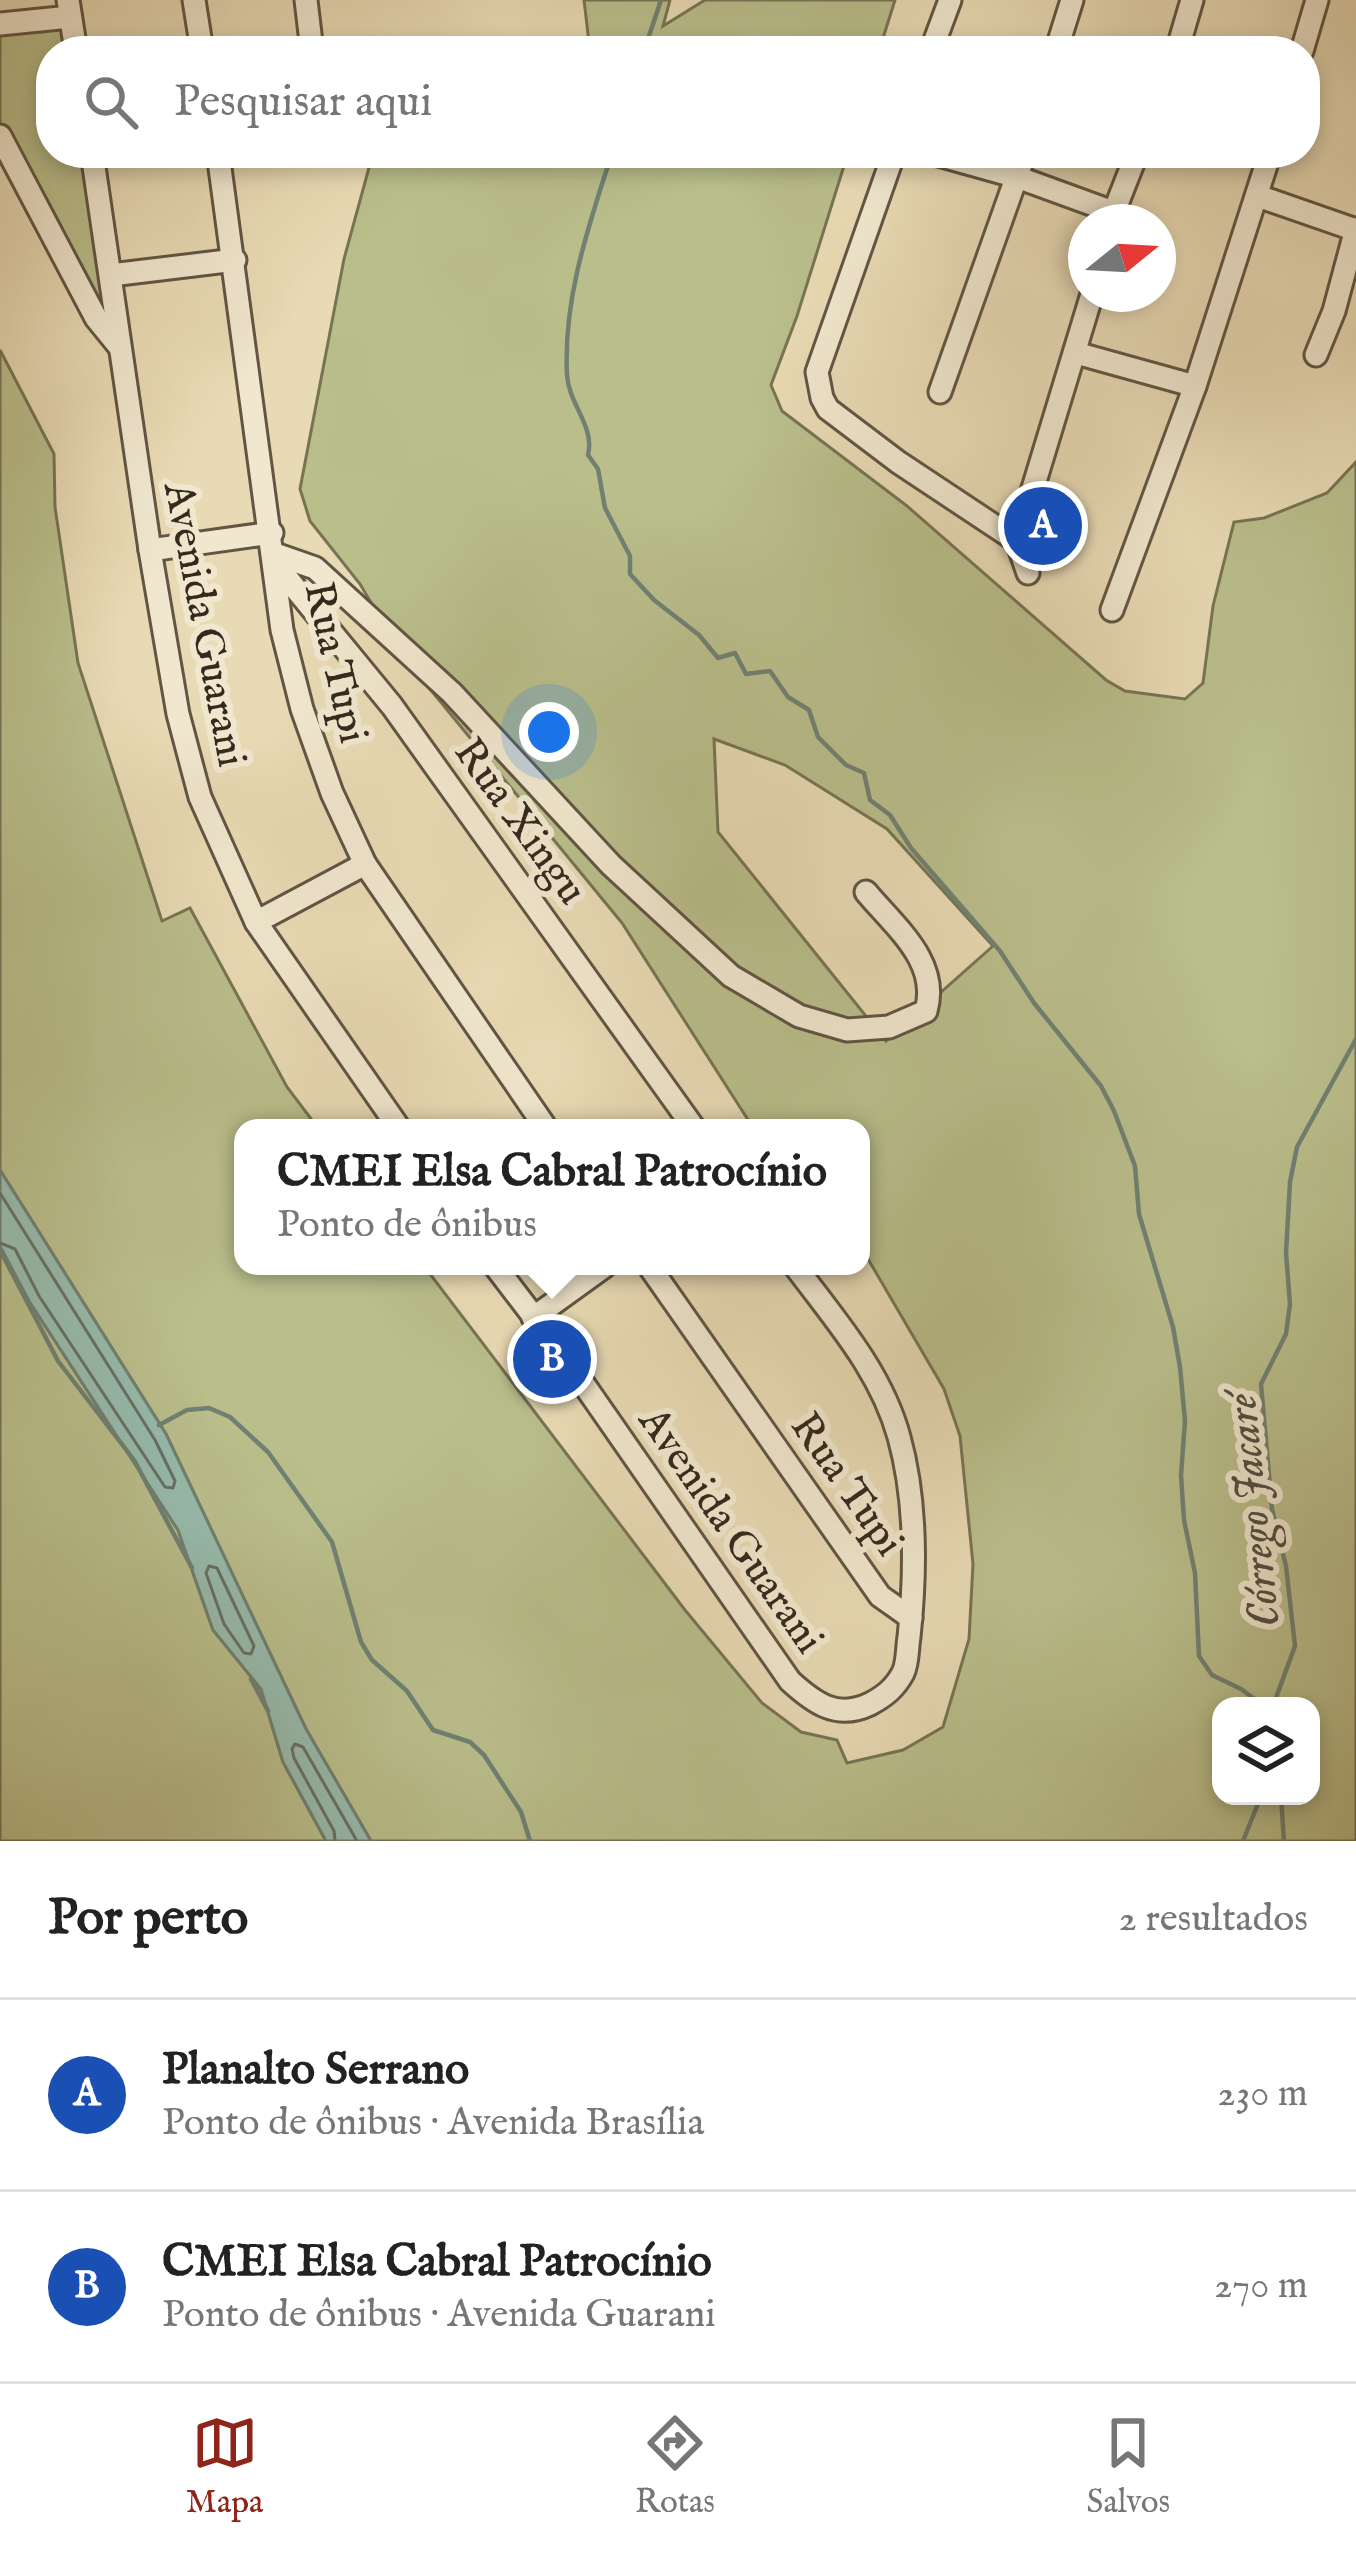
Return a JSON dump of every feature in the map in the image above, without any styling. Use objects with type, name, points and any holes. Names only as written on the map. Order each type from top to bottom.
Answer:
[{"type":"street","points":[[194,0],[200,36]]},
{"type":"street","points":[[306,0],[311,36]]},
{"type":"street","points":[[937,36],[950,0]]},
{"type":"street","points":[[1061,36],[1072,0]]},
{"type":"street","points":[[1181,36],[1192,0]]},
{"type":"street","points":[[1306,36],[1318,0]]},
{"type":"street","points":[[0,24],[69,8]]},
{"type":"street","points":[[0,136],[96,318],[118,346]]},
{"type":"street","name":"Avenida Guarani","points":[[94,168],[150,550],[178,714],[200,797],[256,922],[392,1119]]},
{"type":"street","name":"Rua Tupi","points":[[220,168],[283,630],[302,709],[332,793],[365,864],[540,1119]]},
{"type":"street","points":[[889,168],[818,372],[822,398],[828,409],[898,462],[1017,541]]},
{"type":"street","points":[[985,168],[1081,204]]},
{"type":"street","points":[[940,392],[1020,168]]},
{"type":"street","points":[[1117,204],[1131,168]]},
{"type":"street","points":[[1112,610],[1195,386],[1266,168]]},
{"type":"street","points":[[1258,196],[1356,230],[1334,311],[1316,355]]},
{"type":"street","points":[[111,275],[235,260]]},
{"type":"street","points":[[1028,573],[1017,541],[1087,312]]},
{"type":"street","points":[[1076,353],[1195,386]]},
{"type":"street","points":[[150,550],[274,551],[315,568],[452,693],[610,865],[731,976],[799,1016],[847,1030],[890,1028],[926,1011],[932,991],[927,967],[866,892]]},
{"type":"street","name":"Rua Xingu","points":[[274,551],[392,706],[688,1119]]},
{"type":"street","points":[[256,922],[365,864]]},
{"type":"street","name":"Avenida Guarani","points":[[502,1275],[569,1363],[790,1681],[814,1702],[841,1712],[889,1694],[905,1669],[911,1618]]},
{"type":"street","points":[[533,1318],[593,1275]]},
{"type":"street","name":"Rua Tupi","points":[[655,1275],[880,1595],[911,1618]]},
{"type":"street","points":[[802,1275],[878,1378],[898,1434],[911,1491],[911,1618]]},
{"type":"green space","points":[[584,0],[670,0],[663,26],[705,0],[895,0],[884,36],[588,36]]},
{"type":"green space","points":[[65,22],[67,36],[36,36],[36,168],[86,168],[106,302],[99,305],[0,124],[0,31]]},
{"type":"green space","points":[[369,168],[843,168],[771,385],[782,411],[907,506],[1106,680],[1125,691],[1185,699],[1203,683],[1213,606],[1234,522],[1264,518],[1327,493],[1356,462],[1356,1841],[371,1841],[306,1729],[166,1434],[0,1170],[0,350],[54,454],[55,507],[78,663],[162,921],[190,908],[287,1087],[311,1119],[234,1119],[234,1275],[431,1275],[685,1610],[762,1703],[801,1732],[837,1740],[847,1763],[903,1750],[943,1727],[969,1639],[973,1564],[960,1436],[944,1389],[870,1262],[870,1119],[748,1119],[622,923],[402,655],[360,584],[310,521],[300,489],[344,259]],"holes":[[[714,739],[785,765],[887,829],[993,946],[886,1041],[718,832]]]},
{"type":"green space","points":[[0,1246],[29,1301],[178,1530],[213,1630],[261,1689],[283,1762],[326,1841],[0,1841]]},
{"type":"water","points":[[0,1170],[166,1434],[306,1729],[371,1841],[326,1841],[283,1762],[261,1689],[213,1630],[178,1530],[29,1301],[0,1246]]},
{"type":"waterway","points":[[649,36],[661,0]]},
{"type":"waterway","points":[[607,168],[573,290],[567,375],[588,434],[588,455],[598,469],[605,508],[630,556],[630,574],[718,658],[735,653],[746,674],[770,671],[788,697],[809,710],[818,737],[846,765],[864,773],[870,800],[890,815],[911,848],[1000,951],[1034,1003],[1101,1086],[1135,1166],[1139,1214],[1180,1367],[1185,1421],[1181,1475],[1195,1573],[1199,1656],[1212,1675],[1252,1697]]},
{"type":"waterway","name":"Córrego Jacaré","points":[[1276,1697],[1295,1646],[1286,1566],[1272,1509],[1261,1384],[1286,1334],[1290,1182],[1297,1147],[1356,1039]]},
{"type":"waterway","points":[[0,1250],[58,1361],[134,1460],[192,1568]]},
{"type":"waterway","points":[[159,1425],[187,1410],[209,1408],[230,1417],[268,1452],[332,1542],[361,1642],[372,1660],[407,1691],[433,1730],[470,1742],[484,1755],[521,1812],[530,1841]]},
{"type":"waterway","points":[[251,1679],[268,1711]]},
{"type":"waterway","points":[[1243,1841],[1257,1805]]},
{"type":"waterway","name":"Córrego Jacaré","points":[[1282,1805],[1284,1841]]},
{"type":"place","name":"Planalto Serrano","points":[[1043,526]]},
{"type":"place","name":"CMEI Elsa Cabral Patrocínio","points":[[552,1359]]}]
